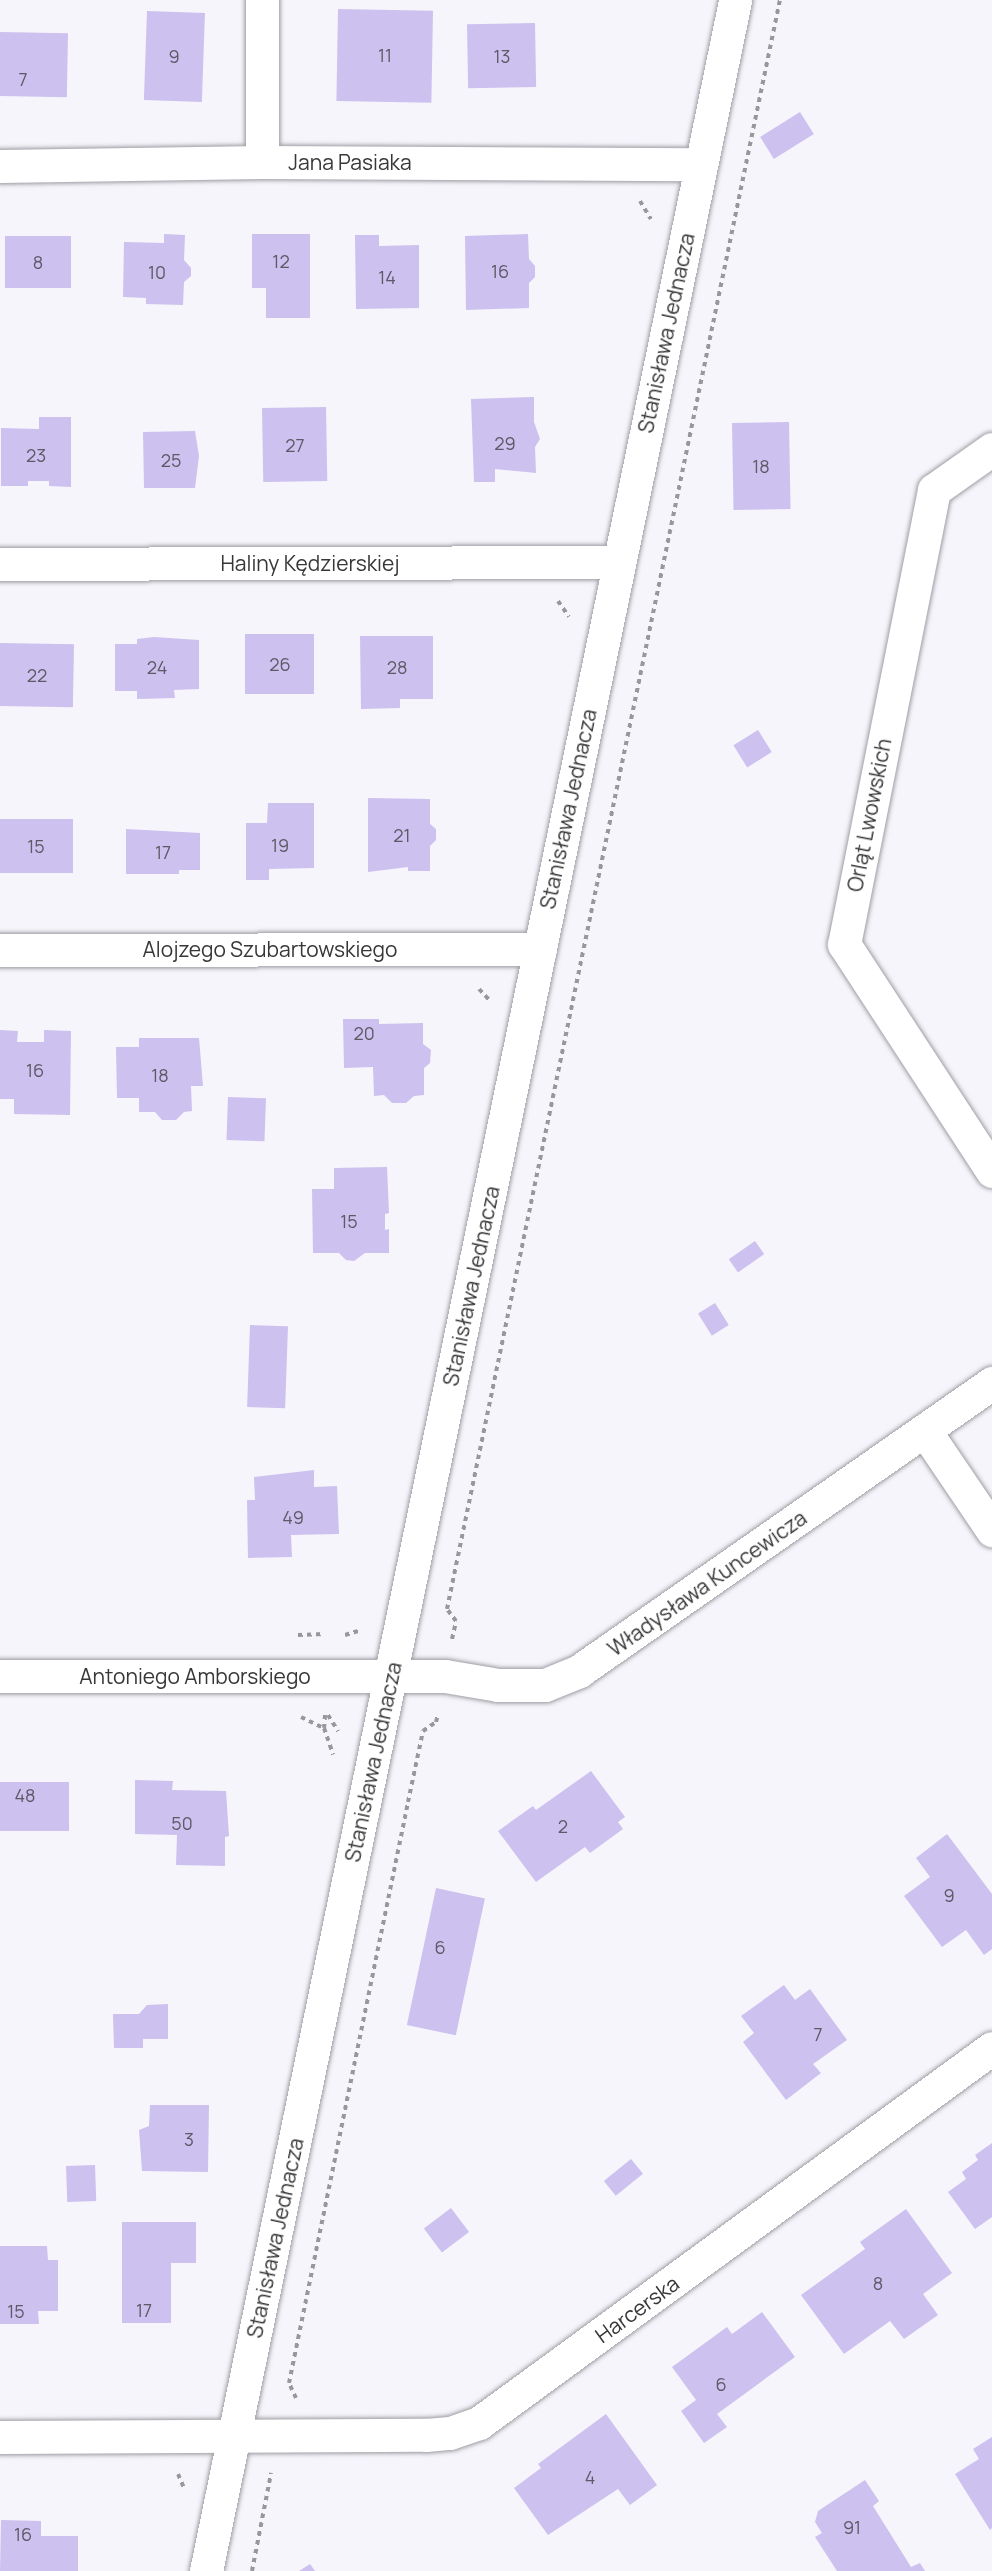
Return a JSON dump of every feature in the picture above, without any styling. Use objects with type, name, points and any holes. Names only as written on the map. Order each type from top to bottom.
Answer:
[{"type":"street","points":[[262,0],[262,162]]},
{"type":"street","name":"Stanisława Jednacza","points":[[206,2571],[735,0]]},
{"type":"street","name":"Jana Pasiaka","points":[[0,166],[262,162],[701,164]]},
{"type":"street","name":"Orląt Lwowskich","points":[[992,449],[934,490],[844,944],[992,1171]]},
{"type":"street","name":"Haliny Kędzierskiej","points":[[0,564],[619,562]]},
{"type":"street","name":"Alojzego Szubartowskiego","points":[[0,950],[540,949]]},
{"type":"street","name":"Władysława Kuncewicza","points":[[391,1676],[445,1676],[498,1685],[545,1685],[579,1671],[992,1383]]},
{"type":"street","points":[[925,1431],[992,1530]]},
{"type":"street","name":"Antoniego Amborskiego","points":[[0,1676],[391,1676]]},
{"type":"street","name":"Harcerska","points":[[0,2437],[426,2435],[450,2433],[479,2423],[992,2048]]},
{"type":"path","points":[[252,2571],[271,2473],[282,2467],[289,2435],[296,2398],[289,2383],[405,1813],[423,1731],[436,1722],[456,1621],[447,1609],[780,0]]},
{"type":"path","points":[[320,1710],[333,1720],[340,1734]]},
{"type":"building","points":[[338,9],[433,11],[431,103],[336,101]]},
{"type":"building","points":[[147,11],[205,13],[202,102],[144,100]]},
{"type":"building","points":[[535,23],[536,87],[468,88],[467,24]]},
{"type":"building","points":[[0,32],[68,33],[67,97],[0,96]]},
{"type":"building","points":[[800,112],[814,134],[774,159],[760,137]]},
{"type":"building","points":[[164,234],[185,235],[184,260],[191,268],[191,276],[184,282],[183,305],[146,304],[146,298],[123,297],[124,242],[164,243]]},
{"type":"building","points":[[252,234],[310,234],[310,318],[266,318],[266,288],[252,288]]},
{"type":"building","points":[[528,234],[529,259],[535,266],[535,277],[529,283],[529,308],[466,310],[465,236]]},
{"type":"building","points":[[355,235],[379,235],[379,246],[419,245],[419,308],[356,309]]},
{"type":"building","points":[[5,236],[71,236],[71,288],[5,288]]},
{"type":"building","points":[[534,397],[534,422],[540,439],[535,447],[536,473],[495,469],[495,482],[474,482],[471,399]]},
{"type":"building","points":[[326,407],[327,481],[263,482],[262,408]]},
{"type":"building","points":[[39,417],[71,417],[71,487],[49,486],[49,481],[28,481],[28,486],[1,486],[1,428],[39,429]]},
{"type":"building","points":[[789,422],[791,509],[734,510],[732,423]]},
{"type":"building","points":[[195,431],[199,456],[195,488],[144,488],[143,432]]},
{"type":"building","points":[[245,634],[314,634],[314,694],[245,694]]},
{"type":"building","points":[[360,636],[433,636],[433,699],[400,699],[400,708],[361,709]]},
{"type":"building","points":[[154,637],[199,640],[199,689],[174,690],[175,698],[137,699],[137,691],[115,691],[115,644],[137,644],[137,639]]},
{"type":"building","points":[[0,643],[74,644],[73,707],[0,706]]},
{"type":"building","points":[[758,730],[772,752],[747,767],[733,745]]},
{"type":"building","points":[[368,798],[430,799],[430,824],[436,829],[436,840],[430,846],[430,871],[408,871],[408,867],[368,872]]},
{"type":"building","points":[[268,803],[314,803],[314,868],[269,869],[269,880],[246,880],[246,823],[267,823]]},
{"type":"building","points":[[0,819],[73,819],[73,873],[0,873]]},
{"type":"building","points":[[126,829],[200,833],[200,870],[179,870],[179,874],[126,874]]},
{"type":"building","points":[[343,1019],[379,1019],[379,1024],[423,1023],[423,1044],[431,1050],[430,1063],[424,1068],[424,1095],[414,1096],[406,1103],[392,1103],[384,1095],[374,1096],[373,1067],[344,1068]]},
{"type":"building","points":[[0,1030],[18,1031],[17,1042],[44,1042],[44,1030],[71,1031],[70,1115],[14,1114],[14,1099],[0,1099]]},
{"type":"building","points":[[139,1038],[199,1038],[203,1086],[191,1086],[192,1111],[184,1112],[176,1120],[162,1120],[155,1112],[139,1112],[139,1098],[117,1098],[116,1047],[139,1047]]},
{"type":"building","points":[[228,1097],[266,1098],[264,1141],[226,1140]]},
{"type":"building","points":[[387,1167],[389,1213],[385,1214],[385,1230],[389,1229],[389,1253],[365,1253],[354,1261],[346,1260],[339,1253],[313,1253],[312,1189],[334,1189],[334,1168]]},
{"type":"building","points":[[755,1241],[764,1254],[738,1272],[729,1259]]},
{"type":"building","points":[[715,1303],[729,1325],[712,1336],[698,1314]]},
{"type":"building","points":[[250,1325],[288,1326],[285,1408],[247,1407]]},
{"type":"building","points":[[314,1470],[314,1487],[337,1486],[339,1534],[291,1535],[292,1557],[248,1558],[247,1500],[255,1500],[254,1477]]},
{"type":"building","points":[[591,1771],[625,1817],[618,1822],[623,1829],[590,1853],[585,1847],[536,1882],[498,1831],[533,1806],[536,1810]]},
{"type":"building","points":[[135,1780],[173,1781],[172,1790],[226,1791],[229,1836],[225,1837],[225,1866],[176,1865],[177,1835],[135,1834]]},
{"type":"building","points":[[0,1782],[69,1782],[69,1831],[0,1831]]},
{"type":"building","points":[[947,1834],[992,1894],[992,1949],[984,1955],[966,1930],[942,1947],[904,1896],[930,1877],[916,1858]]},
{"type":"building","points":[[436,1888],[485,1898],[456,2035],[407,2025]]},
{"type":"building","points":[[784,1985],[795,2000],[810,1989],[847,2040],[813,2064],[821,2073],[786,2100],[743,2042],[754,2033],[741,2016]]},
{"type":"building","points":[[168,2004],[168,2039],[143,2039],[143,2048],[114,2048],[113,2014],[139,2014],[147,2005]]},
{"type":"building","points":[[150,2105],[209,2105],[208,2172],[142,2171],[139,2130],[149,2126]]},
{"type":"building","points":[[992,2143],[992,2217],[975,2229],[948,2192],[966,2179],[962,2172],[978,2160],[975,2155]]},
{"type":"building","points":[[631,2159],[643,2174],[616,2196],[604,2181]]},
{"type":"building","points":[[95,2165],[96,2201],[67,2202],[66,2166]]},
{"type":"building","points":[[451,2208],[469,2232],[442,2252],[424,2228]]},
{"type":"building","points":[[906,2209],[952,2273],[923,2294],[938,2315],[904,2339],[890,2321],[844,2354],[801,2295],[865,2249],[860,2242]]},
{"type":"building","points":[[122,2222],[196,2222],[196,2263],[171,2263],[171,2323],[122,2323]]},
{"type":"building","points":[[0,2246],[47,2246],[48,2260],[58,2260],[58,2311],[38,2311],[39,2324],[0,2324]]},
{"type":"building","points":[[762,2312],[795,2357],[717,2414],[727,2427],[704,2443],[681,2411],[696,2400],[672,2367],[727,2327],[732,2334]]},
{"type":"building","points":[[606,2414],[657,2485],[630,2505],[618,2489],[548,2535],[514,2488],[541,2468],[538,2464]]},
{"type":"building","points":[[992,2437],[992,2528],[990,2530],[955,2474],[979,2459],[973,2449]]},
{"type":"building","points":[[865,2480],[879,2501],[873,2506],[911,2567],[920,2563],[925,2571],[837,2571],[815,2537],[822,2533],[815,2522],[818,2511]]},
{"type":"building","points":[[1,2520],[41,2521],[41,2536],[78,2536],[78,2571],[0,2571]]},
{"type":"building","points":[[310,2564],[315,2571],[299,2571]]}]
